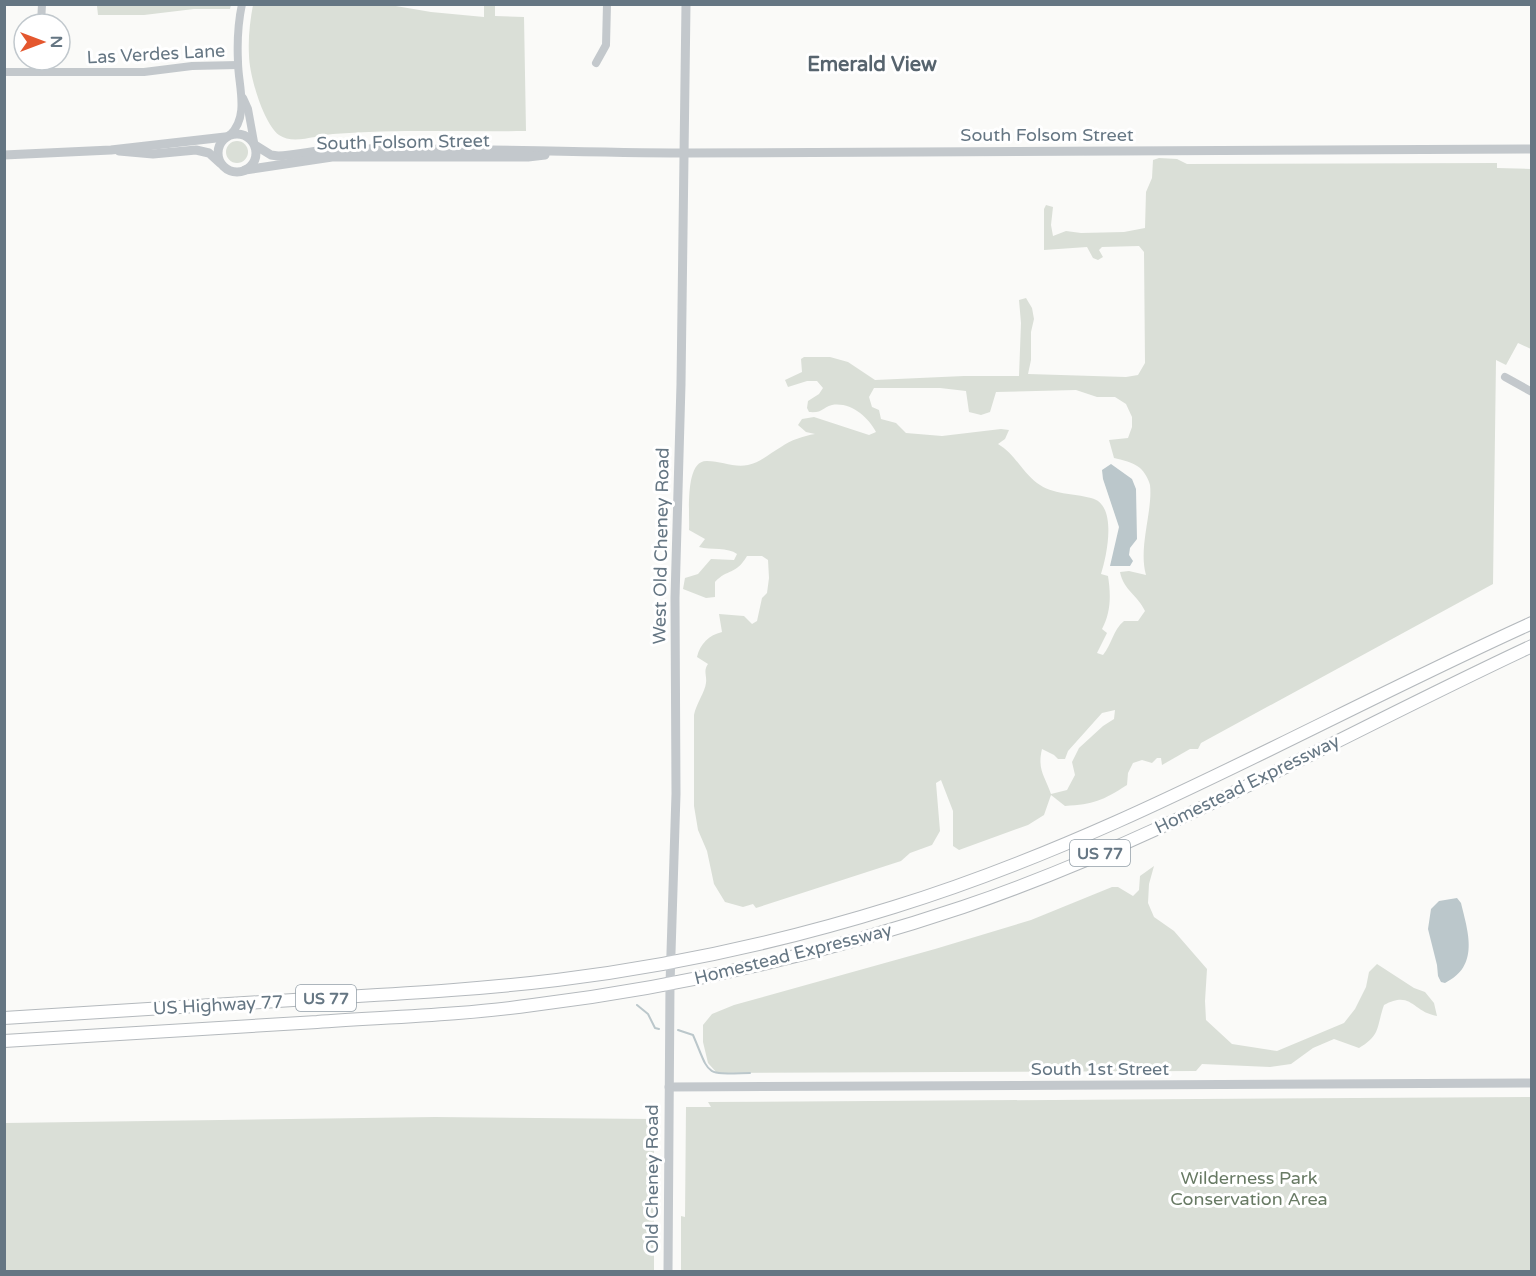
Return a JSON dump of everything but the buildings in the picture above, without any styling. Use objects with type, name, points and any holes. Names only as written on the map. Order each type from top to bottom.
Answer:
[{"type":"highway","name":"Homestead Expressway","points":[[646,965],[776,940],[826,927],[895,907],[1024,862],[1144,811],[1532,623]]},
{"type":"highway","name":"Homestead Expressway","points":[[642,988],[773,962],[840,945],[1032,882],[1189,813],[1532,646]]},
{"type":"highway","name":"US Highway 77","points":[[4,1018],[439,991],[560,980],[646,965]]},
{"type":"highway","name":"US Highway 77","points":[[4,1041],[465,1012],[531,1006],[642,988]]},
{"type":"street","points":[[4,155],[111,150],[153,154],[196,150],[208,153],[232,172],[245,170],[254,162],[256,151],[248,109],[242,93],[238,65],[237,37],[242,4]]},
{"type":"street","points":[[596,63],[606,45],[608,4]]},
{"type":"street","name":"West Old Cheney Road","points":[[669,1087],[670,962],[676,794],[676,520],[681,384],[687,4]]},
{"type":"street","name":"Las Verdes Lane","points":[[72,72],[144,72],[192,66],[238,65]]},
{"type":"street","points":[[221,164],[219,147],[234,131],[240,119],[242,93]]},
{"type":"street","points":[[111,150],[240,133],[246,135],[254,144]]},
{"type":"street","name":"South Folsom Street","points":[[254,144],[271,155],[278,156],[339,149],[527,149],[563,153],[685,153],[1532,149]]},
{"type":"street","name":"South Folsom Street","points":[[245,170],[332,157],[528,157],[563,153]]},
{"type":"street","points":[[1505,377],[1532,392]]},
{"type":"street","name":"South 1st Street","points":[[669,1087],[1532,1083]]},
{"type":"street","name":"Old Cheney Road","points":[[668,1272],[669,1087]]},
{"type":"green space","points":[[51,4],[231,5],[230,9],[194,9],[144,15],[98,15],[97,6],[51,6]]},
{"type":"green space","points":[[495,4],[495,16],[524,17],[526,131],[381,132],[333,134],[298,139],[285,138],[273,129],[262,109],[251,74],[249,42],[253,5],[390,5],[484,17],[484,5]]},
{"type":"green space","points":[[237,141],[245,144],[248,152],[245,160],[237,163],[229,160],[226,152],[229,144]]},
{"type":"green space","points":[[1177,159],[1187,164],[1497,163],[1497,168],[1531,169],[1531,349],[1518,343],[1506,365],[1496,360],[1493,584],[1201,743],[1198,749],[1190,749],[1162,765],[1161,758],[1157,758],[1152,763],[1142,760],[1133,763],[1128,773],[1127,785],[1104,798],[1091,803],[1065,806],[1051,795],[1044,815],[1028,825],[959,850],[953,846],[953,811],[941,780],[936,783],[940,831],[932,845],[910,853],[901,861],[756,908],[753,904],[743,907],[725,902],[714,884],[707,851],[698,830],[694,806],[694,715],[705,687],[705,671],[708,664],[697,657],[706,641],[722,632],[719,614],[744,616],[752,624],[757,621],[762,598],[767,593],[768,560],[762,556],[747,556],[739,567],[715,582],[715,597],[706,598],[683,589],[685,578],[698,574],[711,559],[734,560],[737,554],[729,550],[699,547],[705,539],[689,530],[691,478],[695,469],[700,463],[707,461],[738,466],[753,464],[793,440],[815,434],[806,432],[798,425],[802,419],[814,417],[869,435],[876,432],[864,416],[846,406],[832,405],[820,411],[809,412],[808,401],[819,394],[823,388],[817,381],[807,381],[788,387],[785,380],[802,372],[801,359],[804,357],[830,357],[848,362],[875,380],[1019,376],[1021,323],[1019,300],[1026,298],[1032,308],[1034,319],[1028,374],[1126,377],[1138,375],[1145,363],[1144,252],[1139,246],[1102,247],[1099,250],[1103,257],[1098,260],[1093,258],[1087,247],[1044,250],[1044,209],[1046,205],[1053,207],[1051,225],[1053,236],[1066,231],[1124,232],[1145,228],[1146,192],[1152,178],[1153,160]],"holes":[[[874,388],[940,388],[966,391],[969,412],[981,415],[990,412],[996,392],[1076,390],[1097,397],[1115,397],[1126,404],[1132,417],[1132,427],[1128,438],[1109,440],[1114,458],[1140,468],[1150,485],[1150,506],[1144,553],[1146,575],[1129,571],[1120,572],[1124,584],[1145,611],[1138,621],[1124,621],[1103,655],[1097,653],[1107,633],[1102,629],[1109,610],[1110,597],[1108,576],[1101,574],[1108,543],[1108,520],[1099,502],[1091,498],[1050,490],[1037,483],[998,444],[1005,439],[1009,430],[942,436],[906,433],[896,423],[881,419],[879,410],[872,407],[869,397]],[[1115,710],[1114,719],[1079,748],[1072,762],[1075,775],[1067,790],[1051,794],[1042,773],[1042,749],[1058,759],[1065,759],[1068,751],[1102,713]]]},
{"type":"green space","points":[[1154,866],[1149,884],[1148,903],[1154,917],[1174,931],[1207,969],[1206,1020],[1232,1044],[1277,1051],[1344,1023],[1355,1009],[1366,987],[1369,972],[1377,964],[1414,988],[1425,992],[1434,1003],[1437,1016],[1429,1014],[1412,1003],[1401,1000],[1393,1001],[1384,1005],[1374,1035],[1359,1048],[1334,1039],[1313,1048],[1291,1064],[1270,1067],[1202,1064],[1196,1071],[717,1073],[708,1063],[703,1042],[703,1025],[712,1014],[734,1005],[1031,920],[1112,887],[1118,887],[1133,896],[1139,890],[1140,876]]},
{"type":"green space","name":"Wilderness Park Conservation Area","points":[[1531,1097],[1531,1271],[681,1271],[681,1216],[685,1217],[686,1107],[711,1107],[708,1102]]},
{"type":"green space","points":[[435,1117],[654,1119],[654,1271],[5,1271],[5,1123]]},
{"type":"shaded area","points":[[1111,464],[1132,479],[1136,489],[1137,539],[1130,548],[1129,555],[1133,561],[1130,566],[1110,566],[1119,527],[1102,470]]},
{"type":"shaded area","points":[[1457,898],[1461,903],[1469,948],[1463,967],[1456,976],[1445,983],[1441,982],[1438,976],[1428,929],[1431,909],[1439,901]]},
{"type":"waterway","points":[[637,1005],[648,1014],[655,1028],[659,1029]]},
{"type":"waterway","points":[[678,1030],[693,1035],[703,1059],[711,1070],[724,1073],[750,1073]]},
{"type":"district","name":"Emerald View","points":[[872,64]]}]
